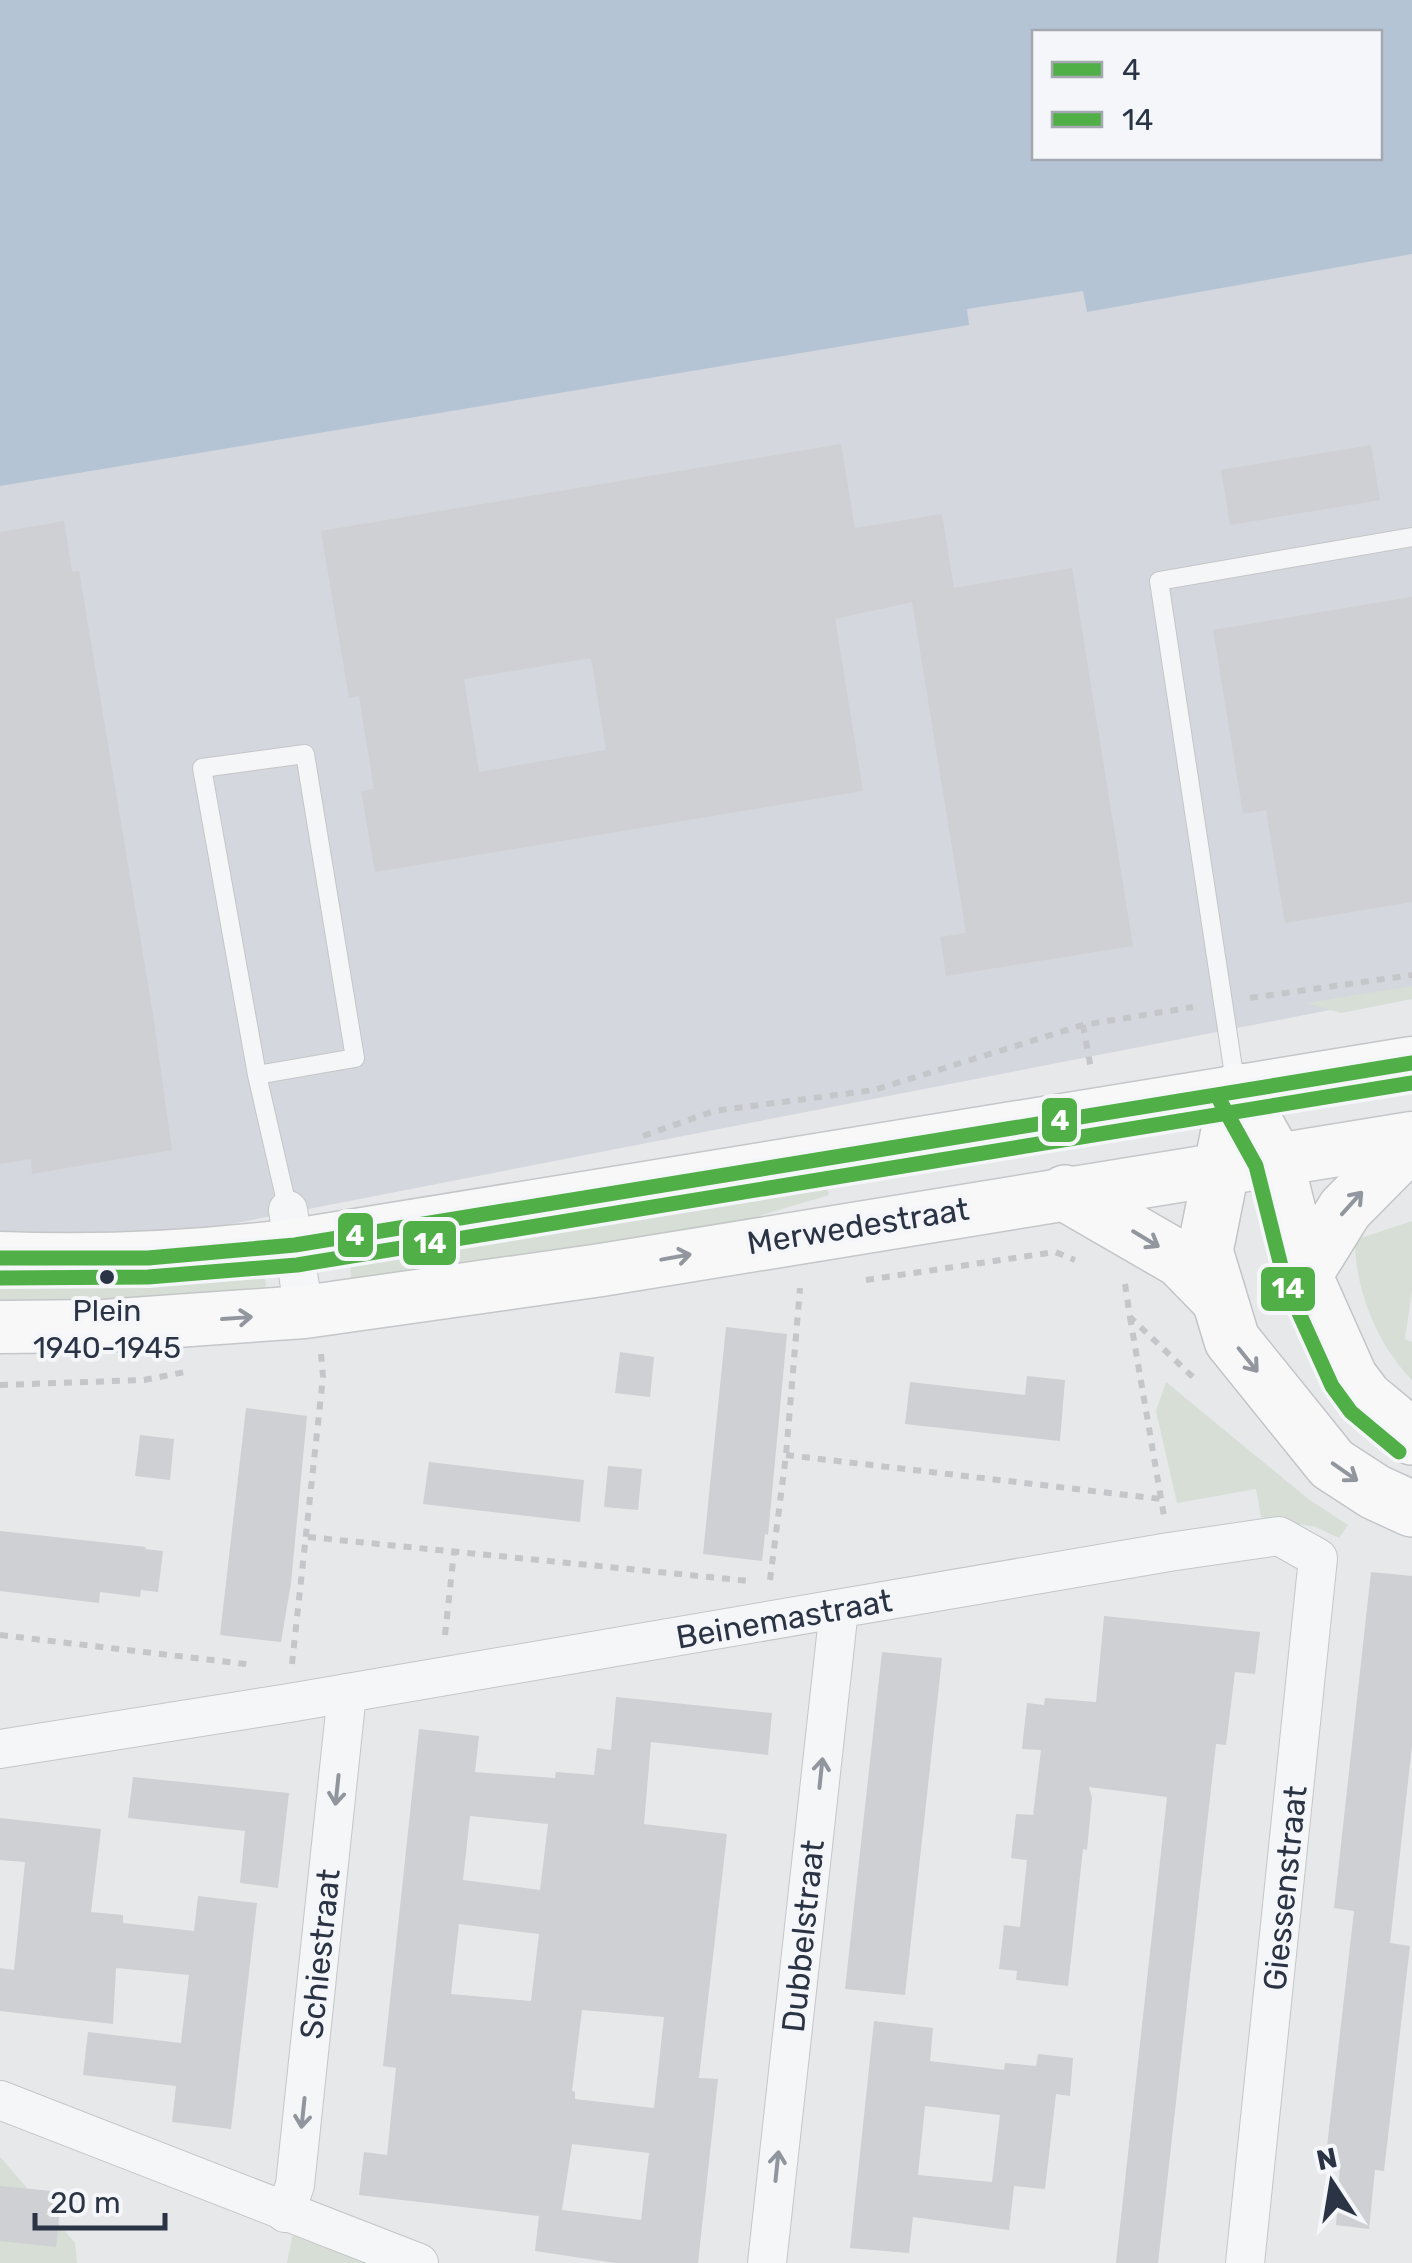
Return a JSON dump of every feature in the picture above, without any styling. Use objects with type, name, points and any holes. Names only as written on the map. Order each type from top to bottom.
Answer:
[{"type":"main road","points":[[0,1258],[214,1254],[292,1227],[1412,1063]]},
{"type":"main road","points":[[1237,1091],[1275,1159],[1304,1275],[1350,1378],[1365,1398],[1412,1437]]},
{"type":"main road","points":[[1237,1091],[1205,1250],[1232,1340],[1332,1464],[1375,1492],[1412,1509]]},
{"type":"main road","points":[[1304,1275],[1345,1209],[1412,1139]]},
{"type":"main road","name":"Merwedestraat","points":[[0,1327],[104,1326],[319,1335],[601,1270],[1412,1139]]},
{"type":"main road","points":[[1066,1193],[1181,1260],[1216,1297]]},
{"type":"street","points":[[292,1227],[319,1335]]},
{"type":"street","name":"Beinemastraat","points":[[0,1749],[290,1686],[347,1693],[1280,1536]]},
{"type":"street","name":"Giessenstraat","points":[[1245,2263],[1318,1558],[1280,1536]]},
{"type":"street","name":"Dubbelstraat","points":[[766,2263],[838,1609]]},
{"type":"street","name":"Schiestraat","points":[[285,2213],[295,2185],[347,1693]]},
{"type":"street","points":[[0,2100],[418,2263]]},
{"type":"lane","points":[[1237,1091],[1158,581],[1412,538]]},
{"type":"lane","points":[[257,1075],[354,1058],[305,754],[202,768],[257,1075],[292,1227]]},
{"type":"path","points":[[642,1136],[714,1111],[874,1090],[1083,1025],[1412,975]]},
{"type":"path","name":"Merwedestraat","points":[[854,1281],[1055,1252],[1090,1265]]},
{"type":"path","name":"Merwedestraat","points":[[781,1290],[818,1286]]},
{"type":"path","points":[[774,1621],[770,1583],[800,1288]]},
{"type":"path","points":[[1130,1317],[1169,1552]]},
{"type":"path","points":[[0,1635],[290,1686],[323,1376],[319,1335]]},
{"type":"path","points":[[786,1455],[1161,1499]]},
{"type":"path","name":"Beinemastraat","points":[[308,1537],[750,1581]]},
{"type":"path","points":[[450,1676],[444,1634],[454,1552]]},
{"type":"shaded area","points":[[0,0],[1412,0],[1412,994],[0,1269]]},
{"type":"shaded area","points":[[1412,986],[1412,999],[1341,1013],[1306,1003]]},
{"type":"shaded area","points":[[825,1179],[829,1195],[709,1231],[351,1280],[350,1261]]},
{"type":"shaded area","points":[[1412,1221],[1412,1291],[1405,1339],[1412,1342],[1412,1380],[1388,1350],[1370,1315],[1359,1278],[1355,1240]]},
{"type":"shaded area","points":[[263,1274],[263,1292],[0,1306],[0,1279]]},
{"type":"shaded area","points":[[1166,1382],[1307,1498],[1348,1525],[1339,1538],[1316,1527],[1261,1517],[1256,1489],[1177,1503],[1156,1411]]},
{"type":"shaded area","points":[[0,2157],[75,2243],[77,2263],[0,2263]]},
{"type":"shaded area","points":[[294,2227],[373,2263],[287,2263]]},
{"type":"water","points":[[0,0],[1412,0],[1412,254],[1087,312],[1083,291],[967,309],[969,325],[0,486]]},
{"type":"building","points":[[841,444],[855,528],[942,514],[954,588],[1072,568],[1133,946],[946,976],[940,937],[966,933],[912,602],[835,619],[863,791],[375,872],[361,791],[374,789],[359,696],[349,698],[321,531]],"holes":[[[591,658],[606,750],[479,772],[464,679]]]},
{"type":"building","points":[[1371,445],[1380,500],[1230,525],[1221,470]]},
{"type":"building","points":[[64,521],[72,572],[79,571],[172,1150],[32,1174],[31,1159],[0,1164],[0,532]]},
{"type":"building","points":[[1412,597],[1412,902],[1285,923],[1266,810],[1243,814],[1213,630]]},
{"type":"building","points":[[726,1327],[787,1334],[768,1535],[765,1534],[762,1561],[703,1554]]},
{"type":"building","points":[[620,1352],[654,1357],[650,1397],[615,1393]]},
{"type":"building","points":[[1027,1376],[1065,1380],[1060,1441],[905,1424],[910,1382],[1025,1395]]},
{"type":"building","points":[[246,1408],[307,1416],[291,1583],[281,1642],[220,1635]]},
{"type":"building","points":[[140,1435],[174,1439],[170,1480],[135,1476]]},
{"type":"building","points":[[429,1462],[584,1480],[580,1522],[423,1504]]},
{"type":"building","points":[[608,1466],[642,1469],[638,1510],[604,1507]]},
{"type":"building","points":[[0,1531],[163,1551],[158,1592],[141,1590],[140,1597],[100,1592],[99,1603],[0,1591]]},
{"type":"building","points":[[1371,1572],[1412,1576],[1412,1746],[1390,1943],[1410,1946],[1384,2171],[1375,2170],[1369,2229],[1336,2225],[1340,2166],[1325,2164],[1354,1911],[1334,1908]]},
{"type":"building","points":[[1104,1616],[1260,1632],[1255,1674],[1235,1672],[1226,1745],[1216,1744],[1158,2263],[1116,2263],[1167,1797],[1089,1787],[1092,1798],[1087,1850],[1083,1849],[1068,1986],[1016,1980],[1017,1971],[999,1969],[1004,1925],[1020,1927],[1027,1860],[1011,1858],[1016,1814],[1033,1815],[1041,1750],[1022,1749],[1027,1703],[1044,1705],[1045,1698],[1096,1702]]},
{"type":"building","points":[[882,1652],[942,1658],[905,1995],[845,1989]]},
{"type":"building","points":[[616,1697],[772,1713],[768,1755],[651,1742],[644,1824],[727,1834],[699,2078],[718,2079],[698,2263],[615,2263],[535,2251],[539,2216],[359,2195],[364,2152],[387,2155],[396,2068],[383,2066],[419,1729],[479,1736],[475,1772],[555,1778],[556,1772],[594,1775],[597,1748],[611,1750]],"holes":[[[470,1816],[548,1824],[540,1890],[463,1880]],[[459,1924],[539,1934],[531,2001],[451,1994]],[[582,2010],[664,2017],[654,2108],[575,2099],[572,2091]],[[572,2144],[649,2153],[641,2220],[562,2210]]]},
{"type":"building","points":[[133,1777],[289,1793],[278,1888],[240,1883],[245,1831],[128,1818]]},
{"type":"building","points":[[0,1818],[101,1829],[91,1912],[123,1915],[123,1923],[194,1931],[198,1896],[257,1903],[231,2129],[172,2122],[176,2086],[83,2075],[88,2032],[181,2043],[189,1975],[116,1968],[113,2024],[0,2011],[0,1968],[14,1970],[25,1862],[0,1860]]},
{"type":"building","points":[[874,2021],[933,2028],[930,2061],[1004,2070],[1005,2063],[1036,2066],[1038,2054],[1073,2058],[1070,2096],[1056,2094],[1045,2189],[1014,2186],[1009,2230],[913,2217],[909,2253],[850,2248]],"holes":[[[925,2106],[1000,2115],[992,2182],[918,2175]]]},
{"type":"building","points":[[0,2186],[62,2192],[56,2247],[0,2241]]},
{"type":"transit line","name":"4","points":[[0,1258],[148,1258],[295,1245],[1412,1063]]},
{"type":"transit line","name":"14","points":[[0,1278],[148,1277],[297,1265],[1412,1083]]},
{"type":"transit line","name":"14","points":[[1220,1101],[1256,1166],[1285,1282],[1332,1386],[1351,1412],[1399,1452]]},
{"type":"place","name":"Plein 1940-1945","points":[[107,1277]]}]
